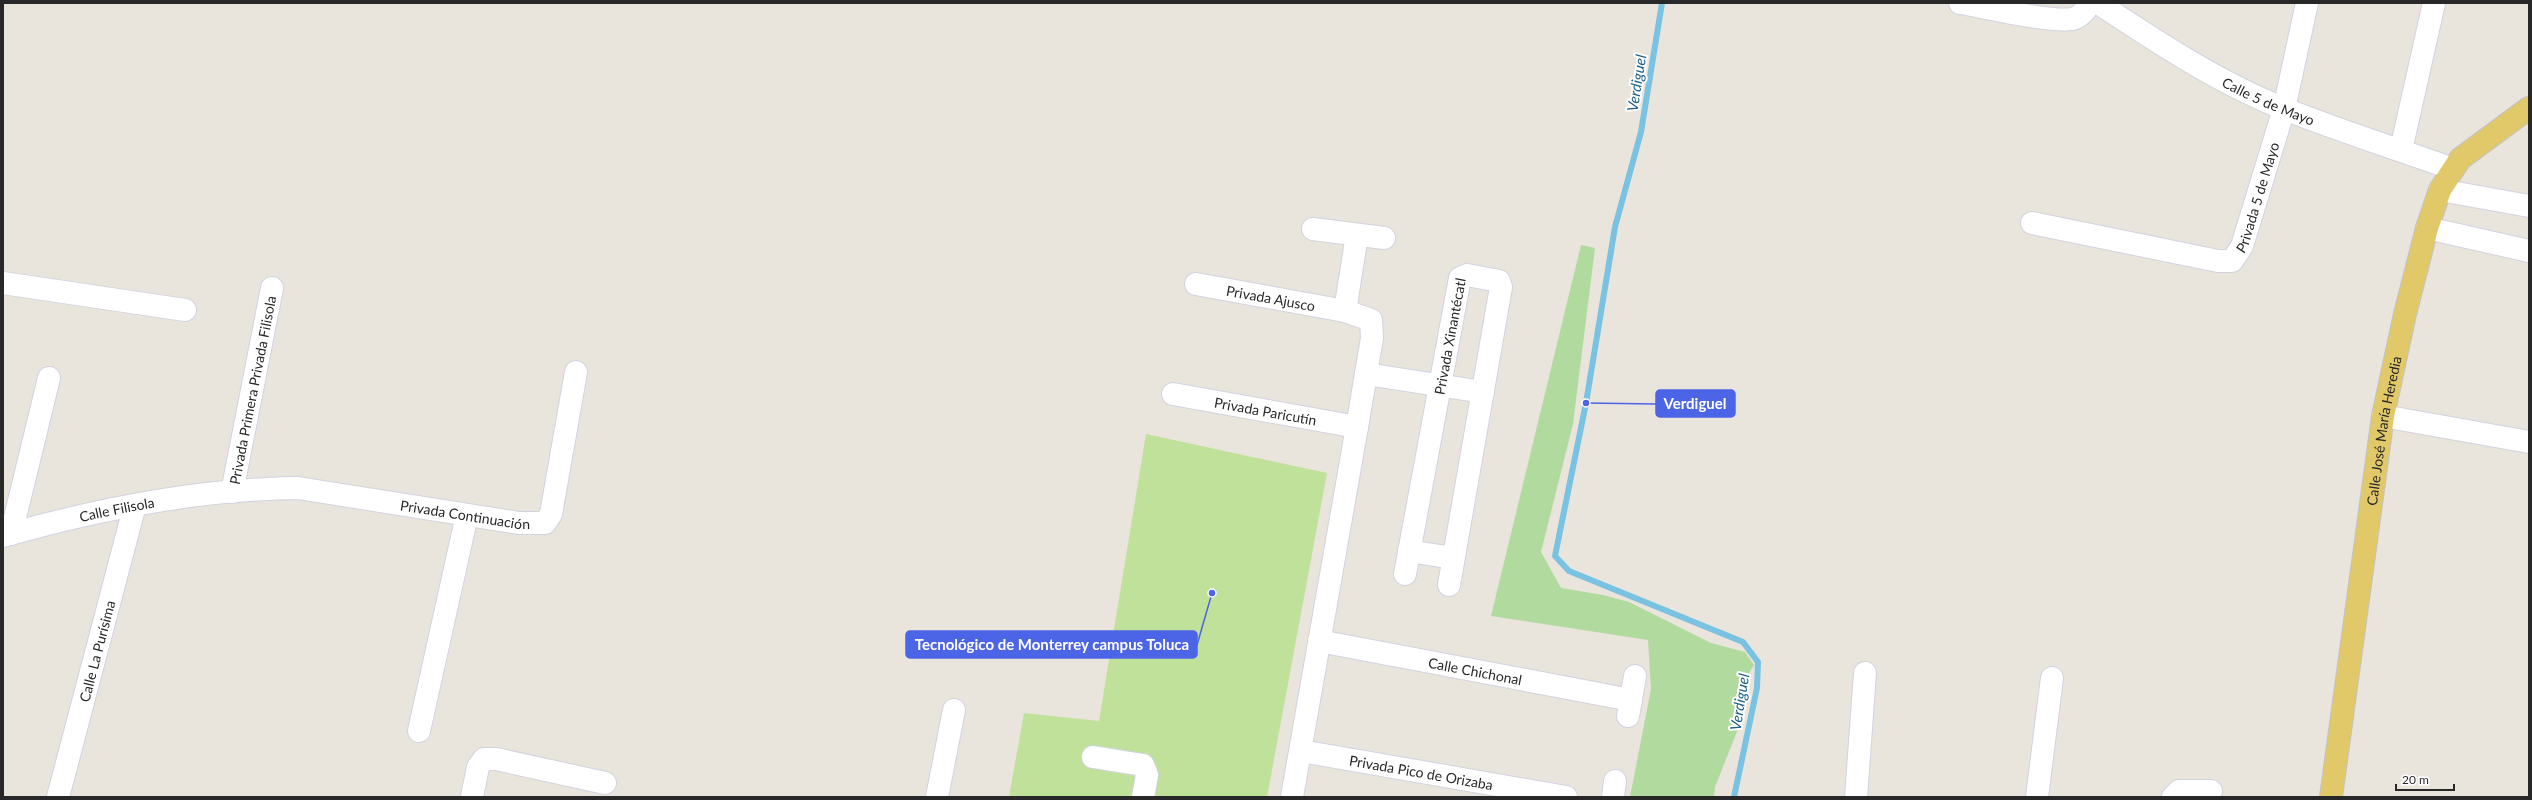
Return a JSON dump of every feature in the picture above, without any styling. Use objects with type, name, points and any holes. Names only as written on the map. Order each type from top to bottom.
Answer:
[{"type":"main road","name":"Calle José María Heredia","points":[[2331,797],[2383,416],[2405,314],[2427,228],[2440,190],[2453,169],[2472,149],[2529,108]]},
{"type":"street","points":[[1960,3],[2054,19],[2072,19],[2085,12],[2090,3]]},
{"type":"street","name":"Calle 5 de Mayo","points":[[2098,3],[2150,37],[2214,74],[2284,109],[2453,169]]},
{"type":"street","name":"Privada 5 de Mayo","points":[[2032,223],[2218,261],[2232,261],[2242,246],[2284,109],[2307,3]]},
{"type":"street","points":[[2401,150],[2434,3]]},
{"type":"street","points":[[2440,190],[2529,206]]},
{"type":"street","points":[[2427,228],[2529,251]]},
{"type":"street","points":[[1313,229],[1357,236],[1384,238]]},
{"type":"street","points":[[1344,311],[1357,236]]},
{"type":"street","name":"Privada Xinantécatl","points":[[1405,574],[1438,387],[1460,278],[1467,275],[1499,281],[1501,287],[1449,585]]},
{"type":"street","points":[[3,283],[185,310]]},
{"type":"street","name":"Privada Ajusco","points":[[1196,284],[1344,311],[1371,320],[1372,338],[1292,797]]},
{"type":"street","name":"Privada Primera Privada Filisola","points":[[232,492],[272,288]]},
{"type":"street","name":"Privada Continuación","points":[[232,492],[298,488],[519,523],[545,523],[551,514],[576,372]]},
{"type":"street","points":[[1366,374],[1438,387],[1483,392]]},
{"type":"street","points":[[7,535],[49,378]]},
{"type":"street","name":"Privada Paricutín","points":[[1173,394],[1357,427]]},
{"type":"street","points":[[2383,416],[2529,442]]},
{"type":"street","name":"Calle Filisola","points":[[7,535],[135,505],[232,492]]},
{"type":"street","name":"Calle La Purísima","points":[[58,797],[135,505]]},
{"type":"street","points":[[419,731],[467,515]]},
{"type":"street","points":[[1409,551],[1453,558]]},
{"type":"street","name":"Calle Chichonal","points":[[1319,641],[1629,708],[1635,676]]},
{"type":"street","points":[[1856,797],[1865,673]]},
{"type":"street","points":[[2037,797],[2052,678]]},
{"type":"street","points":[[937,797],[954,710]]},
{"type":"street","name":"Privada Pico de Orizaba","points":[[1301,751],[1566,797]]},
{"type":"street","points":[[1093,757],[1143,764],[1147,775],[1143,797]]},
{"type":"street","points":[[472,797],[478,767],[484,759],[496,759],[605,783]]},
{"type":"street","points":[[2173,797],[2179,791],[2211,791]]},
{"type":"green space","points":[[1581,245],[1595,248],[1573,424],[1541,552],[1561,588],[1603,595],[1629,602],[1711,643],[1745,652],[1754,665],[1743,683],[1738,729],[1715,787],[1714,797],[1630,797],[1651,689],[1648,640],[1491,616]]},
{"type":"green space","points":[[1146,434],[1327,473],[1267,797],[1009,797],[1024,713],[1099,721]]},
{"type":"waterway","name":"Verdiguel","points":[[1662,3],[1641,132],[1615,227],[1586,403],[1555,556],[1569,571],[1743,642],[1758,662],[1757,688],[1734,797]]},
{"type":"place","name":"Verdiguel","points":[[1586,403]]},
{"type":"place","name":"Tecnológico de Monterrey campus Toluca","points":[[1212,593]]}]
